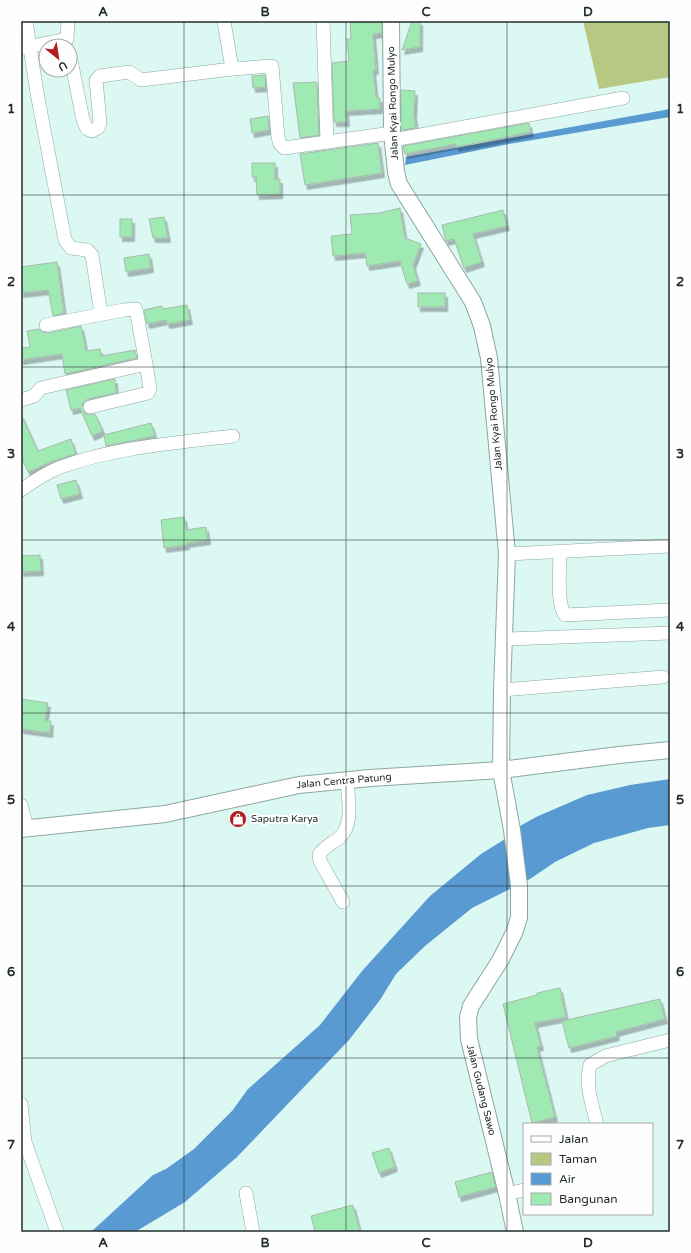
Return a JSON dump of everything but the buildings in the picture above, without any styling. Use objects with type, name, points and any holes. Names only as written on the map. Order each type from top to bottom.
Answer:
[{"type":"street","points":[[26,21],[25,48],[37,93],[65,240],[71,248],[87,250],[92,255],[101,314]]},
{"type":"street","points":[[68,21],[68,38]]},
{"type":"street","points":[[224,21],[232,69]]},
{"type":"street","points":[[323,21],[327,142]]},
{"type":"street","name":"Jalan Kyai Rongo Mulyo","points":[[391,21],[392,137],[399,184],[472,302],[482,326],[489,358],[507,554],[502,690],[501,770],[512,830]]},
{"type":"street","points":[[25,48],[38,46]]},
{"type":"street","points":[[75,78],[83,120],[86,128],[91,131],[98,128],[100,123],[96,80],[100,76],[129,72],[141,80],[264,65],[273,66],[278,137],[280,144],[284,148],[327,142],[392,137],[623,98]]},
{"type":"street","points":[[46,325],[101,314],[136,310],[150,388],[148,393],[90,407]]},
{"type":"street","points":[[21,400],[34,396],[41,388],[146,364]]},
{"type":"street","points":[[21,490],[60,467],[82,460],[151,446],[233,436]]},
{"type":"street","points":[[507,554],[670,546]]},
{"type":"street","points":[[560,552],[560,600],[561,609],[565,615],[670,610]]},
{"type":"street","points":[[505,639],[670,633]]},
{"type":"street","points":[[502,690],[663,677]]},
{"type":"street","name":"Jalan Centra Patung","points":[[24,829],[165,814],[299,785],[347,780],[501,770],[670,750]]},
{"type":"street","points":[[343,902],[320,861],[319,856],[323,849],[344,832],[348,814],[347,780]]},
{"type":"street","points":[[21,805],[24,829]]},
{"type":"street","name":"Jalan Gudang Sawo","points":[[512,830],[519,886],[519,918],[514,933],[501,959],[471,1006],[468,1017],[469,1039],[515,1232]]},
{"type":"street","points":[[597,1123],[588,1087],[587,1076],[590,1065],[606,1056],[670,1040]]},
{"type":"street","points":[[21,1104],[23,1143],[57,1232]]},
{"type":"street","points":[[507,1194],[523,1190]]},
{"type":"street","points":[[246,1193],[253,1232]]},
{"type":"green space","points":[[583,21],[670,21],[670,77],[599,89]]},
{"type":"water","points":[[670,109],[670,117],[509,144],[405,165],[406,157]]},
{"type":"water","points":[[670,779],[670,825],[648,828],[594,843],[555,862],[530,879],[472,908],[425,946],[396,974],[380,1000],[349,1040],[237,1157],[185,1202],[135,1232],[91,1232],[153,1175],[166,1169],[194,1149],[232,1111],[248,1089],[320,1025],[362,971],[430,896],[481,854],[515,833],[520,826],[536,817],[587,795],[630,785]]},
{"type":"place","name":"Saputra Karya","points":[[238,819]]}]
